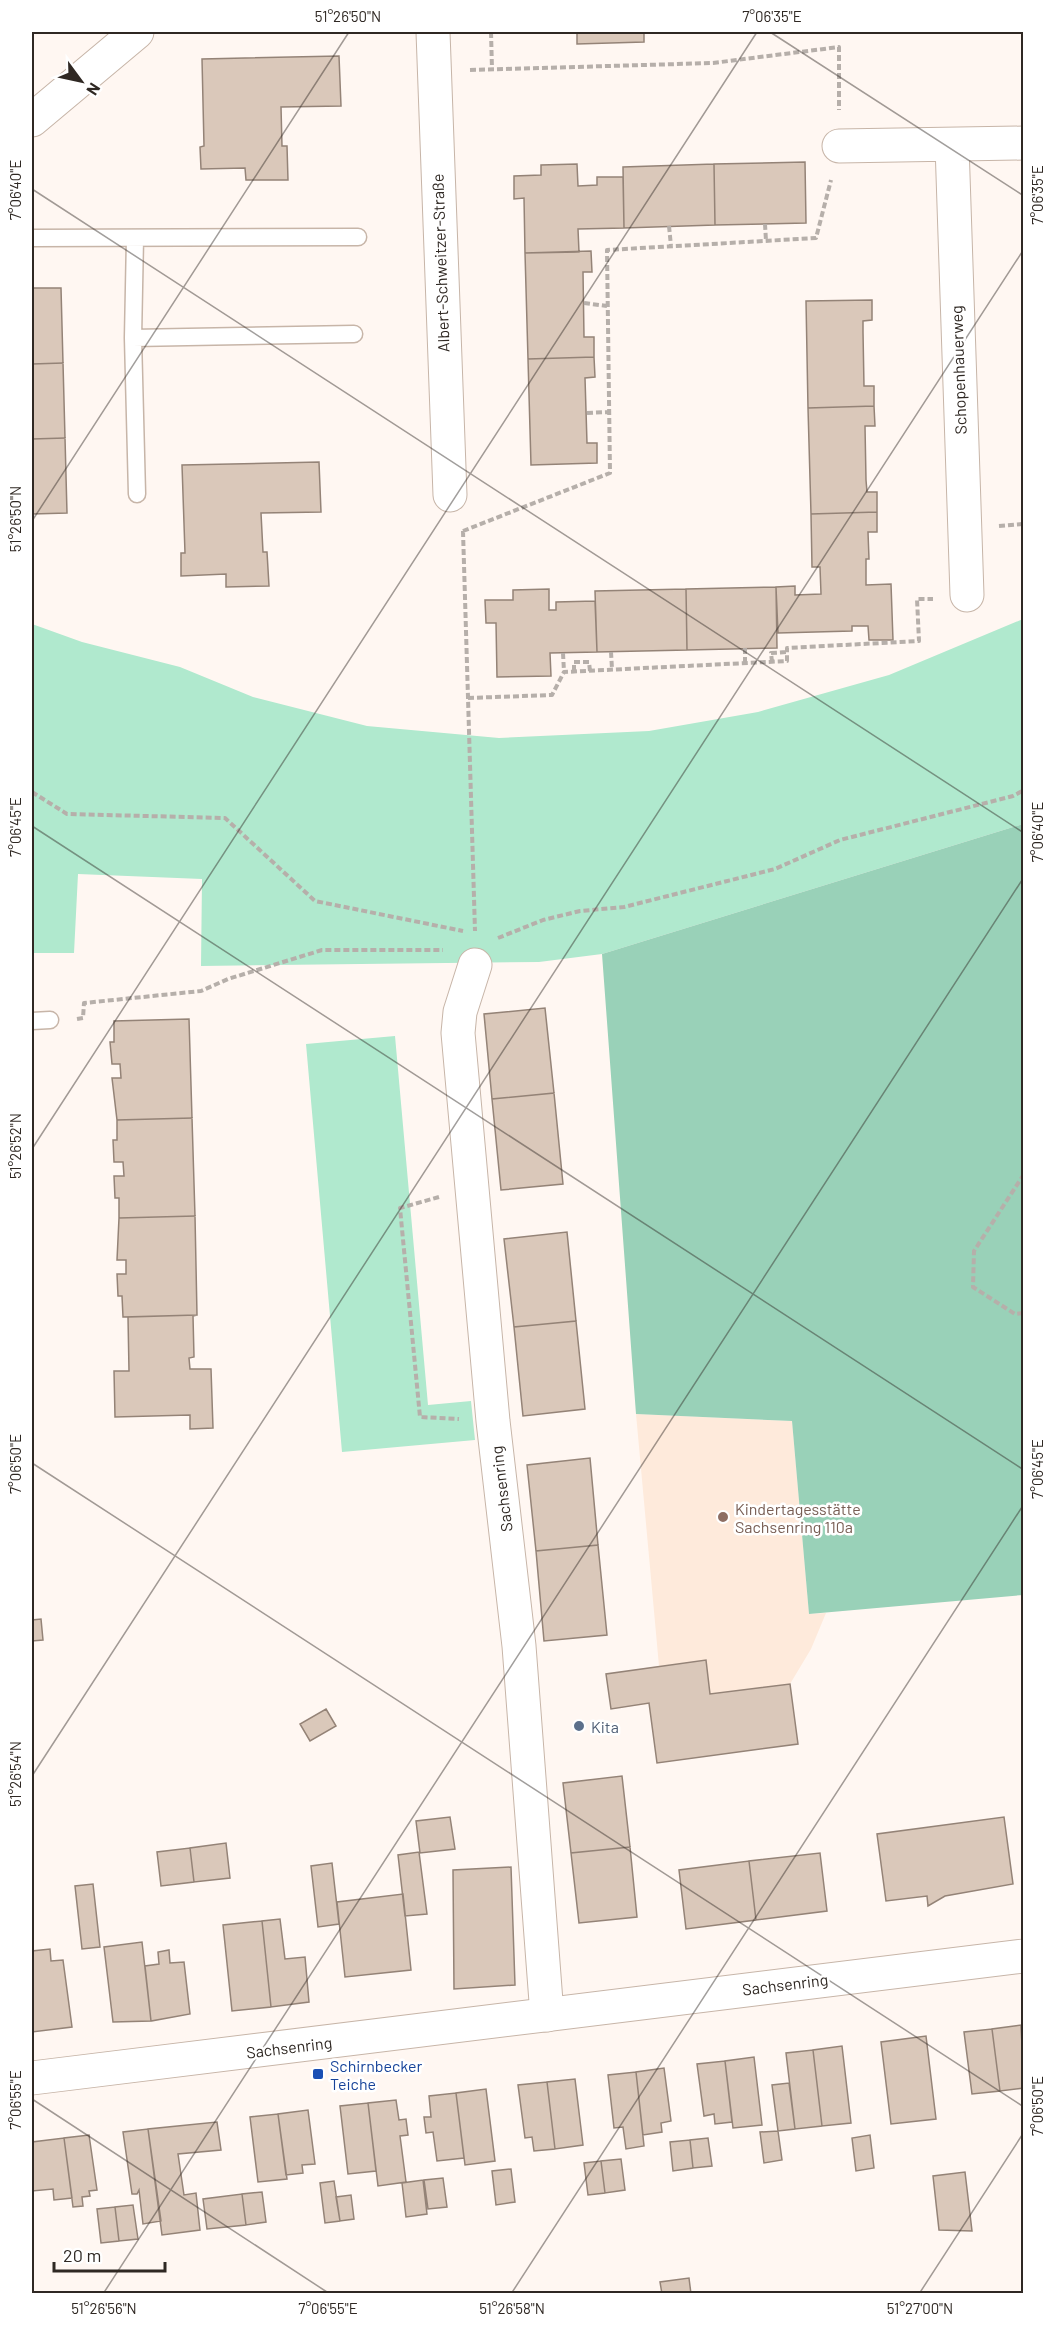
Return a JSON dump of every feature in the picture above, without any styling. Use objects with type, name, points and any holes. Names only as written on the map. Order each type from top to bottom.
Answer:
[{"type":"street","points":[[32,120],[137,32]]},
{"type":"street","name":"Albert-Schweitzer-Straße","points":[[433,32],[450,495]]},
{"type":"street","points":[[839,146],[1023,143]]},
{"type":"street","name":"Schopenhauerweg","points":[[951,597],[952,145]]},
{"type":"street","name":"Sachsenring","points":[[475,949],[460,1012],[458,1033],[493,1421],[519,1646],[547,2015]]},
{"type":"street","name":"Sachsenring","points":[[32,2078],[1023,1956]]},
{"type":"lane","points":[[32,238],[358,237]]},
{"type":"lane","points":[[135,238],[137,494]]},
{"type":"lane","points":[[134,338],[354,334]]},
{"type":"lane","points":[[32,1021],[51,1020]]},
{"type":"path","points":[[491,32],[492,69]]},
{"type":"path","points":[[433,72],[713,63],[839,47],[839,146],[816,238],[607,250],[610,473],[463,531]]},
{"type":"path","points":[[765,224],[766,241]]},
{"type":"path","points":[[669,226],[671,246]]},
{"type":"path","points":[[584,303],[608,306]]},
{"type":"path","points":[[587,413],[609,412]]},
{"type":"path","points":[[450,495],[463,531],[475,949]]},
{"type":"path","points":[[564,672],[787,661],[787,648],[919,641],[918,599],[951,597]]},
{"type":"path","points":[[745,648],[745,663]]},
{"type":"path","points":[[611,652],[612,669]]},
{"type":"path","points":[[772,662],[771,653],[787,652]]},
{"type":"path","points":[[468,698],[552,695],[564,672],[563,653]]},
{"type":"path","points":[[574,671],[574,662],[589,662],[590,670]]},
{"type":"path","points":[[51,1020],[83,1018],[84,1003],[201,991],[228,979],[322,950],[475,949],[543,920],[580,911],[624,907],[775,869],[840,840],[1013,796],[1023,790]]},
{"type":"path","points":[[32,792],[67,814],[225,818],[315,901],[475,949]]},
{"type":"path","points":[[1023,1174],[974,1251],[973,1287],[1015,1314],[1023,1313]]},
{"type":"path","points":[[444,1195],[400,1208],[420,1417],[463,1419]]},
{"type":"shaded area","name":"Kindertagesstätte Sachsenring 110a","points":[[636,1414],[792,1421],[809,1614],[826,1613],[811,1649],[790,1684],[798,1744],[657,1763],[649,1704],[611,1709],[606,1674],[659,1666]]},
{"type":"green space","points":[[1023,619],[1023,824],[602,954],[539,962],[201,966],[202,879],[78,874],[74,953],[32,953],[32,624],[82,642],[180,667],[253,697],[367,726],[499,738],[649,731],[758,712],[889,675]]},
{"type":"green space","points":[[1023,824],[1023,1595],[809,1614],[792,1421],[636,1414],[602,954]]},
{"type":"green space","points":[[395,1036],[428,1405],[471,1401],[475,1440],[342,1452],[306,1044]]},
{"type":"building","points":[[577,32],[644,32],[644,42],[577,44]]},
{"type":"building","points":[[339,56],[341,106],[281,107],[282,146],[287,146],[288,180],[246,180],[245,168],[201,169],[200,147],[204,146],[202,59]]},
{"type":"building","points":[[805,162],[806,223],[715,225],[714,164]]},
{"type":"building","points":[[577,164],[578,186],[597,185],[597,177],[623,177],[624,228],[578,229],[579,252],[525,253],[524,198],[514,199],[514,176],[541,175],[541,165]]},
{"type":"building","points":[[714,164],[715,225],[624,228],[623,167]]},
{"type":"building","points":[[591,251],[592,272],[583,272],[584,337],[594,337],[594,357],[528,359],[525,253]]},
{"type":"building","points":[[32,288],[61,288],[63,363],[32,364]]},
{"type":"building","points":[[872,300],[872,320],[863,321],[864,386],[874,386],[874,406],[808,408],[806,301]]},
{"type":"building","points":[[594,357],[595,377],[585,378],[587,443],[597,443],[597,463],[531,465],[528,359]]},
{"type":"building","points":[[63,363],[65,438],[32,439],[32,364]]},
{"type":"building","points":[[874,406],[875,426],[865,426],[866,480],[867,492],[877,492],[877,512],[811,514],[808,408]]},
{"type":"building","points":[[65,438],[67,513],[32,514],[32,439]]},
{"type":"building","points":[[319,462],[321,512],[261,513],[263,552],[267,552],[269,586],[226,587],[226,574],[181,576],[181,553],[185,553],[182,465]]},
{"type":"building","points":[[877,512],[877,532],[868,532],[869,559],[866,559],[866,585],[891,584],[893,640],[869,640],[868,626],[852,626],[852,631],[778,633],[776,587],[795,586],[795,595],[821,594],[820,567],[812,567],[811,514]]},
{"type":"building","points":[[776,587],[777,648],[687,650],[686,589]]},
{"type":"building","points":[[549,589],[549,610],[556,610],[556,602],[595,601],[597,652],[550,653],[551,676],[497,677],[496,623],[486,623],[485,600],[513,600],[513,590]]},
{"type":"building","points":[[686,589],[687,650],[597,652],[595,591]]},
{"type":"building","points":[[545,1008],[554,1093],[492,1099],[484,1014]]},
{"type":"building","points":[[189,1019],[192,1118],[117,1120],[112,1078],[121,1078],[120,1064],[112,1064],[110,1042],[114,1042],[114,1021]]},
{"type":"building","points":[[554,1093],[563,1184],[501,1190],[492,1099]]},
{"type":"building","points":[[192,1118],[195,1216],[119,1218],[119,1198],[115,1198],[114,1176],[124,1176],[123,1162],[114,1162],[113,1140],[117,1140],[117,1120]]},
{"type":"building","points":[[195,1216],[197,1315],[123,1317],[122,1296],[118,1296],[117,1274],[126,1274],[126,1260],[117,1260],[119,1218]]},
{"type":"building","points":[[567,1232],[576,1321],[514,1327],[504,1239]]},
{"type":"building","points":[[197,1315],[193,1316],[194,1357],[189,1358],[190,1369],[211,1369],[213,1428],[190,1429],[190,1415],[115,1417],[114,1371],[129,1371],[128,1317]]},
{"type":"building","points":[[576,1321],[585,1409],[523,1416],[514,1327]]},
{"type":"building","points":[[590,1458],[598,1545],[536,1551],[527,1465]]},
{"type":"building","points":[[598,1545],[607,1635],[544,1641],[536,1551]]},
{"type":"building","points":[[41,1619],[43,1640],[32,1641],[32,1620]]},
{"type":"building","points":[[706,1660],[710,1694],[790,1684],[798,1744],[657,1763],[649,1703],[611,1709],[606,1674]]},
{"type":"building","points":[[326,1709],[336,1726],[310,1741],[300,1724]]},
{"type":"building","points":[[622,1776],[630,1847],[571,1853],[563,1783]]},
{"type":"building","points":[[450,1817],[455,1849],[420,1853],[416,1821]]},
{"type":"building","points":[[1004,1817],[1013,1884],[945,1896],[928,1906],[927,1896],[886,1901],[877,1834]]},
{"type":"building","points":[[226,1843],[230,1878],[194,1882],[190,1848]]},
{"type":"building","points":[[630,1847],[637,1917],[579,1923],[571,1853]]},
{"type":"building","points":[[190,1848],[194,1882],[161,1886],[157,1852]]},
{"type":"building","points":[[419,1852],[427,1914],[405,1916],[398,1855]]},
{"type":"building","points":[[820,1853],[827,1911],[756,1920],[749,1861]]},
{"type":"building","points":[[749,1861],[756,1920],[686,1929],[679,1870]]},
{"type":"building","points":[[332,1863],[339,1924],[318,1927],[311,1866]]},
{"type":"building","points":[[511,1867],[515,1985],[454,1989],[453,1870]]},
{"type":"building","points":[[93,1884],[100,1947],[82,1949],[75,1886]]},
{"type":"building","points":[[403,1894],[411,1970],[345,1977],[337,1902]]},
{"type":"building","points":[[280,1919],[285,1959],[305,1957],[309,2002],[271,2007],[262,1921]]},
{"type":"building","points":[[262,1921],[271,2007],[232,2011],[223,1925]]},
{"type":"building","points":[[142,1942],[151,2021],[113,2022],[104,1947]]},
{"type":"building","points":[[50,1949],[51,1961],[63,1960],[72,2027],[32,2032],[32,1951]]},
{"type":"building","points":[[169,1950],[170,1963],[184,1962],[190,2014],[151,2021],[145,1966],[159,1964],[158,1952]]},
{"type":"building","points":[[1021,2025],[1024,2088],[1000,2091],[992,2029]]},
{"type":"building","points":[[992,2029],[1000,2091],[972,2094],[964,2032]]},
{"type":"building","points":[[926,2036],[936,2119],[891,2124],[881,2042]]},
{"type":"building","points":[[842,2046],[851,2123],[822,2126],[813,2050]]},
{"type":"building","points":[[813,2050],[822,2126],[795,2129],[786,2053]]},
{"type":"building","points":[[754,2057],[762,2125],[733,2128],[725,2061]]},
{"type":"building","points":[[725,2061],[732,2122],[715,2124],[714,2114],[704,2116],[697,2064]]},
{"type":"building","points":[[664,2068],[671,2121],[661,2123],[662,2132],[643,2135],[636,2072]]},
{"type":"building","points":[[636,2072],[644,2146],[626,2149],[623,2127],[614,2128],[608,2075]]},
{"type":"building","points":[[575,2079],[583,2145],[555,2149],[547,2082]]},
{"type":"building","points":[[547,2082],[555,2149],[534,2151],[532,2137],[525,2138],[518,2085]]},
{"type":"building","points":[[789,2083],[795,2129],[778,2131],[772,2085]]},
{"type":"building","points":[[486,2089],[495,2161],[465,2165],[456,2093]]},
{"type":"building","points":[[456,2093],[464,2158],[437,2161],[433,2132],[426,2133],[424,2117],[431,2117],[429,2096]]},
{"type":"building","points":[[396,2100],[399,2120],[406,2119],[408,2135],[400,2136],[406,2182],[378,2186],[368,2103]]},
{"type":"building","points":[[368,2103],[376,2171],[348,2174],[340,2106]]},
{"type":"building","points":[[308,2110],[315,2164],[302,2165],[303,2173],[286,2175],[278,2114]]},
{"type":"building","points":[[278,2114],[287,2179],[258,2182],[250,2117]]},
{"type":"building","points":[[217,2122],[221,2150],[178,2154],[184,2195],[196,2193],[200,2230],[162,2235],[148,2129]]},
{"type":"building","points":[[148,2129],[161,2221],[143,2224],[139,2190],[137,2194],[132,2194],[123,2132]]},
{"type":"building","points":[[778,2131],[782,2160],[764,2163],[760,2132]]},
{"type":"building","points":[[89,2135],[97,2190],[89,2191],[90,2196],[82,2197],[83,2206],[73,2207],[64,2138]]},
{"type":"building","points":[[870,2135],[874,2168],[856,2171],[852,2138]]},
{"type":"building","points":[[64,2138],[72,2198],[54,2200],[53,2189],[32,2191],[32,2142]]},
{"type":"building","points":[[708,2138],[712,2166],[693,2168],[690,2140]]},
{"type":"building","points":[[690,2140],[693,2168],[673,2171],[670,2142]]},
{"type":"building","points":[[621,2159],[625,2190],[605,2193],[601,2161]]},
{"type":"building","points":[[601,2161],[605,2193],[588,2195],[584,2163]]},
{"type":"building","points":[[511,2169],[515,2202],[496,2205],[492,2171]]},
{"type":"building","points":[[965,2172],[972,2231],[939,2230],[933,2176]]},
{"type":"building","points":[[443,2178],[447,2207],[428,2209],[424,2180]]},
{"type":"building","points":[[423,2180],[427,2214],[406,2217],[402,2183]]},
{"type":"building","points":[[334,2181],[340,2221],[325,2223],[320,2183]]},
{"type":"building","points":[[262,2192],[266,2222],[246,2225],[242,2194]]},
{"type":"building","points":[[242,2194],[246,2225],[207,2229],[203,2199]]},
{"type":"building","points":[[351,2195],[354,2219],[340,2221],[336,2197]]},
{"type":"building","points":[[133,2205],[138,2239],[119,2241],[115,2207]]},
{"type":"building","points":[[115,2207],[119,2241],[101,2243],[97,2209]]},
{"type":"building","points":[[689,2278],[691,2294],[662,2294],[660,2282]]},
{"type":"place","name":"Kindertagesstätte Sachsenring 110a","points":[[723,1517]]},
{"type":"place","name":"Kita","points":[[579,1726]]},
{"type":"place","name":"Schirnbecker Teiche","points":[[318,2074]]}]
